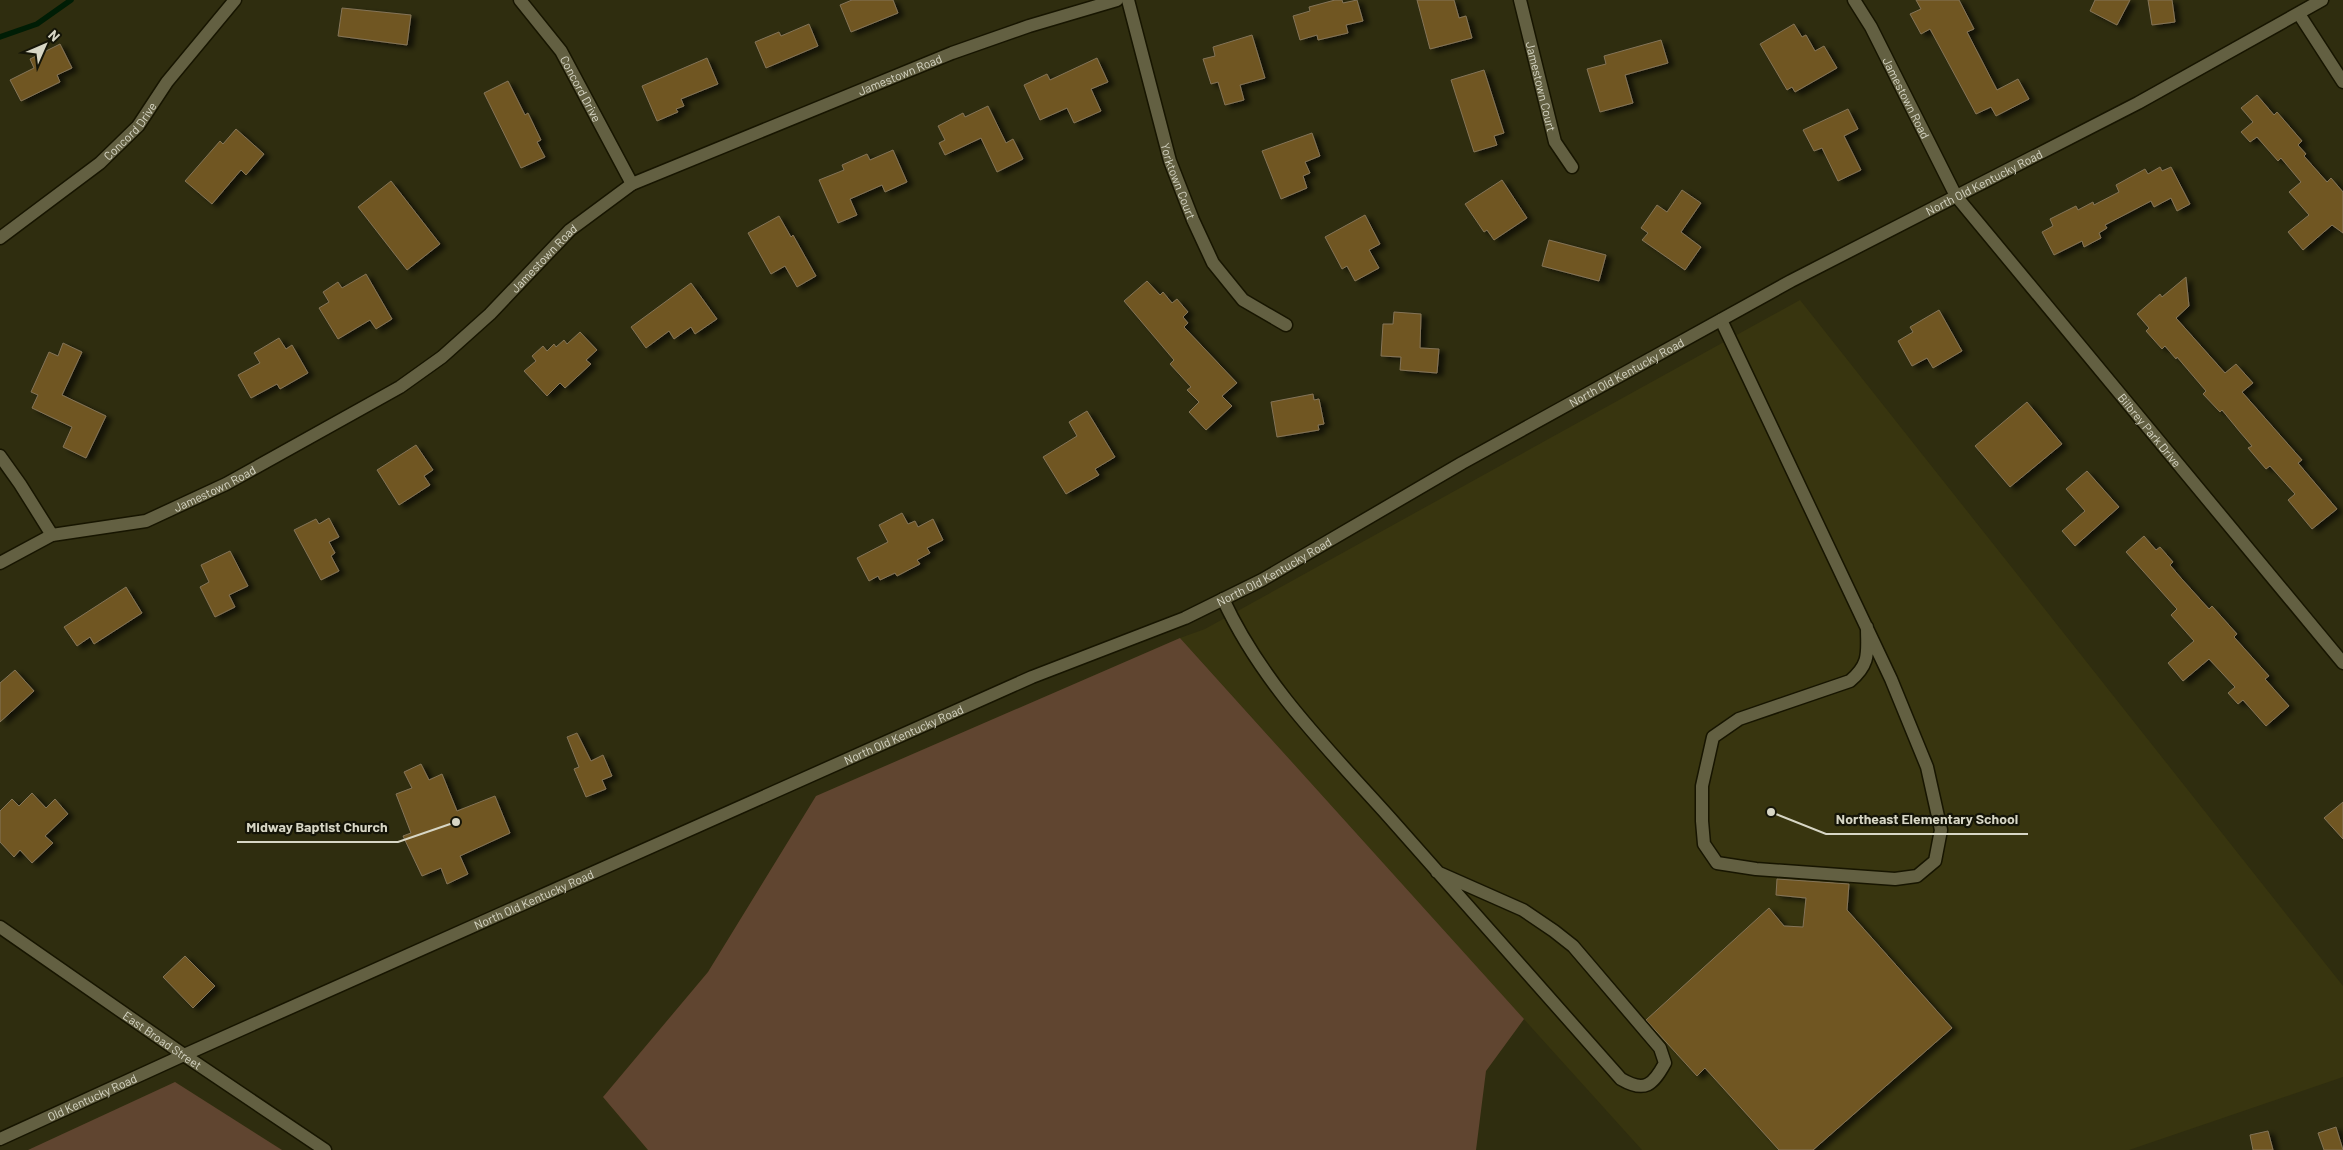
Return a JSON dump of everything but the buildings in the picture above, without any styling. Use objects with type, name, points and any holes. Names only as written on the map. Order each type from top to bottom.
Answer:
[{"type":"street","name":"Concord Drive","points":[[0,238],[100,162],[138,126],[167,82],[235,0]]},
{"type":"street","name":"Concord Drive","points":[[520,0],[561,51],[632,184]]},
{"type":"street","name":"Jamestown Road","points":[[0,563],[52,535],[146,520],[226,484],[400,387],[442,357],[490,314],[570,230],[632,184],[952,53],[1029,26],[1117,0]]},
{"type":"street","name":"Yorktown Court","points":[[1128,0],[1170,161],[1193,220],[1213,263],[1243,300],[1286,325]]},
{"type":"street","name":"Jamestown Court","points":[[1520,0],[1554,142],[1572,168]]},
{"type":"street","name":"Jamestown Road","points":[[1854,0],[1871,27],[1956,196]]},
{"type":"street","name":"North Old Kentucky Road","points":[[184,1055],[1032,677],[1185,618],[1262,580],[1462,464],[1791,281],[2138,103],[2322,0]]},
{"type":"street","points":[[2299,14],[2343,82]]},
{"type":"street","name":"Bilbrey Park Drive","points":[[1956,196],[2343,664]]},
{"type":"street","points":[[1721,320],[1867,627],[1927,767],[1941,830],[1935,860],[1917,876],[1895,879],[1756,870],[1717,863],[1704,844],[1702,821],[1702,786],[1713,737],[1739,719],[1850,681],[1862,671],[1867,654],[1867,627]]},
{"type":"street","points":[[0,456],[52,535]]},
{"type":"street","points":[[1223,599],[1237,630],[1287,703],[1621,1080],[1634,1087],[1647,1086],[1657,1079],[1665,1063],[1660,1048],[1573,946],[1523,910],[1437,872]]},
{"type":"street","name":"East Broad Street","points":[[0,927],[325,1150]]},
{"type":"street","name":"Old Kentucky Road","points":[[0,1139],[184,1055]]},
{"type":"shaded area","points":[[1800,300],[2343,986],[2343,1077],[2129,1150],[1642,1150],[1180,638],[1205,629]]},
{"type":"shaded area","points":[[1180,638],[1524,1019],[1486,1071],[1476,1150],[648,1150],[603,1097],[708,972],[816,796]]},
{"type":"shaded area","points":[[175,1082],[282,1150],[28,1150]]},
{"type":"waterway","points":[[0,37],[37,24],[71,0]]},
{"type":"place","name":"Northeast Elementary School","points":[[1771,812]]},
{"type":"place","name":"Midway Baptist Church","points":[[456,822]]}]
